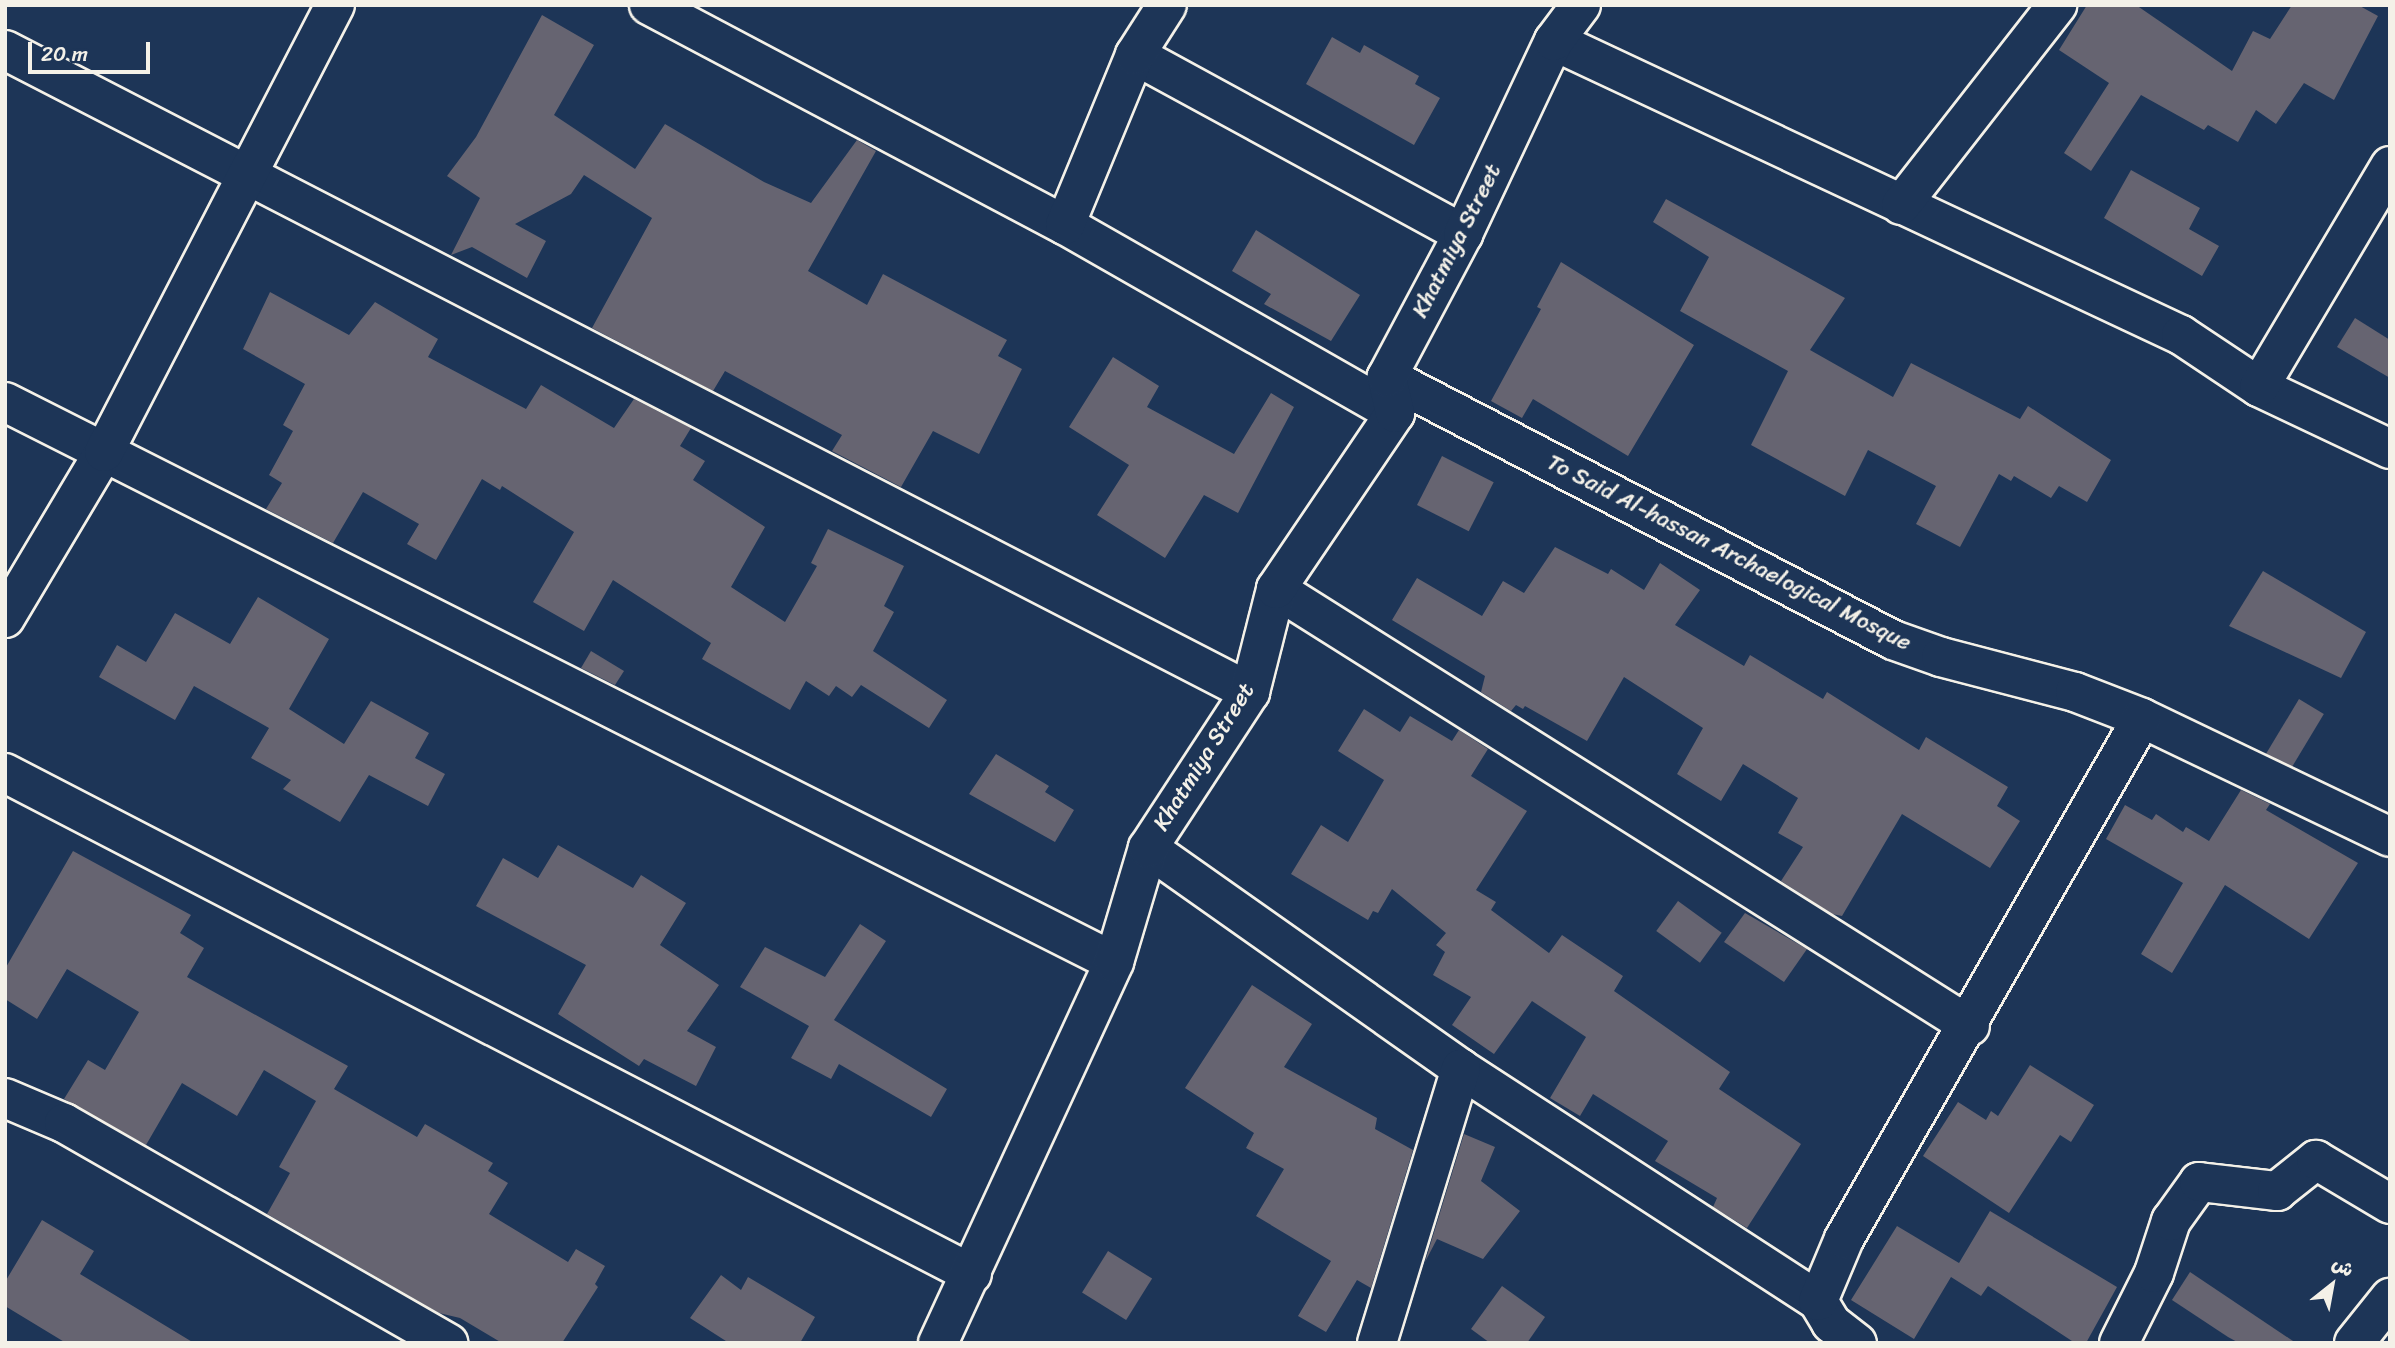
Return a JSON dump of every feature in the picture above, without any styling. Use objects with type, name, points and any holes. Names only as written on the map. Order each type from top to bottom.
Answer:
[{"type":"street","points":[[5,618],[104,452],[335,5]]},
{"type":"street","name":"To Said Al-hassan Archaelogical Mosque","points":[[649,5],[1391,395],[1893,640],[1941,657],[2075,692],[2142,718],[2390,837]]},
{"type":"street","points":[[1065,225],[1135,55],[1167,5]]},
{"type":"street","name":"Khatmiya Street","points":[[938,1343],[1114,962],[1148,848],[1250,691],[1276,589],[1391,395],[1554,41],[1581,5]]},
{"type":"street","points":[[1901,205],[2057,5]]},
{"type":"street","points":[[1554,41],[2181,335],[2259,387],[2390,449]]},
{"type":"street","points":[[5,50],[1250,691]]},
{"type":"street","points":[[1135,55],[1463,234]]},
{"type":"street","points":[[2259,387],[2390,166]]},
{"type":"street","points":[[5,402],[1114,962]]},
{"type":"street","points":[[1276,589],[1970,1026]]},
{"type":"street","points":[[1818,1301],[1844,1239],[1970,1026],[2142,718]]},
{"type":"street","points":[[5,774],[972,1274]]},
{"type":"street","points":[[1148,848],[1461,1069],[1818,1301],[1831,1323],[1857,1343]]},
{"type":"street","points":[[1377,1343],[1461,1069]]},
{"type":"street","points":[[5,1098],[64,1123],[448,1343]]},
{"type":"street","points":[[2119,1343],[2154,1273],[2171,1221],[2199,1182],[2277,1191],[2316,1160],[2390,1204]]},
{"type":"street","points":[[2354,1343],[2390,1298]]},
{"type":"building","points":[[2087,5],[2136,5],[2232,71],[2253,31],[2270,39],[2292,5],[2358,5],[2378,16],[2334,100],[2304,83],[2276,124],[2256,110],[2238,142],[2208,125],[2204,130],[2141,95],[2091,171],[2064,153],[2109,83],[2059,50]]},
{"type":"building","points":[[542,15],[594,45],[554,115],[635,169],[665,124],[764,182],[811,203],[857,140],[876,151],[808,271],[867,305],[883,274],[1007,340],[998,356],[1022,369],[979,454],[933,431],[901,487],[832,451],[842,435],[725,371],[713,391],[592,328],[652,218],[584,175],[571,194],[515,224],[546,241],[527,278],[472,247],[451,255],[480,198],[447,176],[476,137]]},
{"type":"building","points":[[1332,37],[1360,53],[1364,45],[1419,76],[1415,84],[1440,98],[1414,145],[1306,84]]},
{"type":"building","points":[[2131,170],[2200,208],[2189,229],[2219,246],[2202,276],[2104,218]]},
{"type":"building","points":[[1666,199],[1845,298],[1810,350],[1893,397],[1911,363],[2020,419],[2028,406],[2111,460],[2087,502],[2059,486],[2051,498],[2014,476],[2011,481],[1999,474],[1960,547],[1916,524],[1936,486],[1868,450],[1845,496],[1751,445],[1788,371],[1680,311],[1709,257],[1653,222]]},
{"type":"building","points":[[1256,230],[1360,295],[1331,341],[1264,304],[1271,294],[1232,271]]},
{"type":"building","points":[[1561,262],[1694,345],[1628,456],[1533,399],[1522,418],[1491,401],[1541,309],[1537,307]]},
{"type":"building","points":[[270,292],[349,335],[375,302],[438,339],[428,357],[526,409],[541,385],[614,428],[634,399],[691,428],[680,446],[705,461],[693,480],[765,527],[731,587],[785,622],[817,566],[811,563],[828,529],[904,566],[884,606],[894,612],[873,651],[947,700],[929,728],[861,685],[852,697],[836,686],[829,696],[806,681],[790,710],[702,659],[711,643],[613,580],[584,631],[533,602],[574,532],[502,486],[500,490],[482,479],[436,560],[407,544],[419,524],[363,492],[333,543],[266,509],[282,483],[269,475],[293,431],[283,425],[305,384],[243,349]]},
{"type":"building","points":[[2355,318],[2390,340],[2390,378],[2337,347]]},
{"type":"building","points":[[1113,357],[1159,386],[1147,407],[1234,454],[1271,393],[1294,407],[1238,513],[1204,495],[1165,558],[1097,515],[1129,465],[1069,427]]},
{"type":"building","points":[[1442,456],[1494,482],[1469,531],[1417,505]]},
{"type":"building","points":[[1555,547],[1608,574],[1611,569],[1644,590],[1660,563],[1700,590],[1675,625],[1744,666],[1750,655],[1823,699],[1827,692],[1919,750],[1926,737],[2008,787],[1997,806],[2020,821],[1990,868],[1902,814],[1842,916],[1832,914],[1781,881],[1803,847],[1778,833],[1798,798],[1743,764],[1721,801],[1677,774],[1703,728],[1624,677],[1587,741],[1525,706],[1523,709],[1516,705],[1511,711],[1481,692],[1485,676],[1392,620],[1417,578],[1482,616],[1503,581],[1524,593]]},
{"type":"building","points":[[2263,571],[2366,632],[2341,678],[2229,626]]},
{"type":"building","points":[[258,597],[329,639],[289,709],[344,744],[371,701],[429,733],[415,758],[445,774],[428,806],[369,775],[340,822],[283,789],[291,780],[251,758],[269,728],[194,686],[175,720],[99,677],[117,645],[146,662],[175,613],[230,644]]},
{"type":"building","points":[[591,651],[624,671],[615,685],[581,668]]},
{"type":"building","points":[[2299,699],[2324,714],[2291,769],[2266,754]]},
{"type":"building","points":[[1364,709],[1400,732],[1410,716],[1452,741],[1459,730],[1488,749],[1471,776],[1527,811],[1476,890],[1496,902],[1491,910],[1549,953],[1562,935],[1623,976],[1614,991],[1730,1072],[1719,1089],[1801,1144],[1747,1228],[1713,1207],[1717,1198],[1655,1161],[1668,1141],[1593,1094],[1580,1116],[1550,1098],[1586,1037],[1532,1001],[1494,1054],[1452,1025],[1471,997],[1433,975],[1445,952],[1436,945],[1446,933],[1392,889],[1378,913],[1373,911],[1368,920],[1291,874],[1321,825],[1348,842],[1384,780],[1338,751]]},
{"type":"building","points":[[996,754],[1049,786],[1045,792],[1074,810],[1055,842],[969,794]]},
{"type":"building","points":[[2241,790],[2270,804],[2266,810],[2358,863],[2309,939],[2225,885],[2172,973],[2141,954],[2183,883],[2106,839],[2125,805],[2152,820],[2156,814],[2183,832],[2186,827],[2209,841]]},
{"type":"building","points":[[558,845],[633,888],[641,875],[686,903],[660,945],[719,985],[687,1031],[716,1047],[696,1086],[644,1059],[639,1066],[558,1014],[586,965],[476,906],[503,858],[538,878]]},
{"type":"building","points":[[73,851],[191,915],[180,933],[204,948],[187,977],[348,1066],[334,1089],[417,1137],[425,1124],[493,1163],[488,1171],[508,1183],[489,1214],[568,1262],[576,1249],[605,1266],[595,1284],[598,1287],[562,1343],[502,1343],[460,1318],[439,1313],[267,1214],[290,1173],[279,1167],[316,1101],[264,1070],[237,1116],[182,1083],[146,1145],[64,1099],[88,1060],[105,1070],[139,1012],[67,969],[37,1019],[5,999],[5,969]]},
{"type":"building","points":[[1678,901],[1722,933],[1700,963],[1656,931]]},
{"type":"building","points":[[1745,913],[1807,949],[1784,982],[1724,942]]},
{"type":"building","points":[[860,924],[886,941],[834,1020],[947,1089],[931,1117],[839,1064],[831,1079],[791,1058],[809,1026],[740,987],[765,947],[825,977]]},
{"type":"building","points":[[1252,985],[1312,1024],[1284,1067],[1377,1118],[1375,1129],[1413,1150],[1371,1288],[1357,1280],[1326,1332],[1298,1316],[1331,1261],[1256,1216],[1284,1169],[1246,1148],[1254,1133],[1185,1088]]},
{"type":"building","points":[[2030,1065],[2094,1105],[2071,1142],[2060,1135],[2009,1213],[1923,1156],[1958,1102],[1986,1120],[1991,1111],[1998,1116]]},
{"type":"building","points":[[1464,1134],[1495,1147],[1481,1181],[1520,1211],[1483,1259],[1437,1239],[1425,1262]]},
{"type":"building","points":[[1990,1211],[2117,1287],[2086,1343],[2075,1343],[1988,1286],[1981,1296],[1951,1277],[1914,1339],[1851,1300],[1897,1226],[1959,1263]]},
{"type":"building","points":[[42,1220],[94,1251],[80,1274],[194,1343],[66,1343],[5,1306],[5,1282]]},
{"type":"building","points":[[1108,1251],[1152,1279],[1126,1320],[1082,1293]]},
{"type":"building","points":[[2190,1272],[2296,1343],[2239,1343],[2172,1300]]},
{"type":"building","points":[[721,1275],[741,1290],[748,1277],[815,1317],[800,1343],[729,1343],[690,1318]]},
{"type":"building","points":[[1502,1286],[1545,1317],[1527,1343],[1490,1343],[1471,1329]]}]
